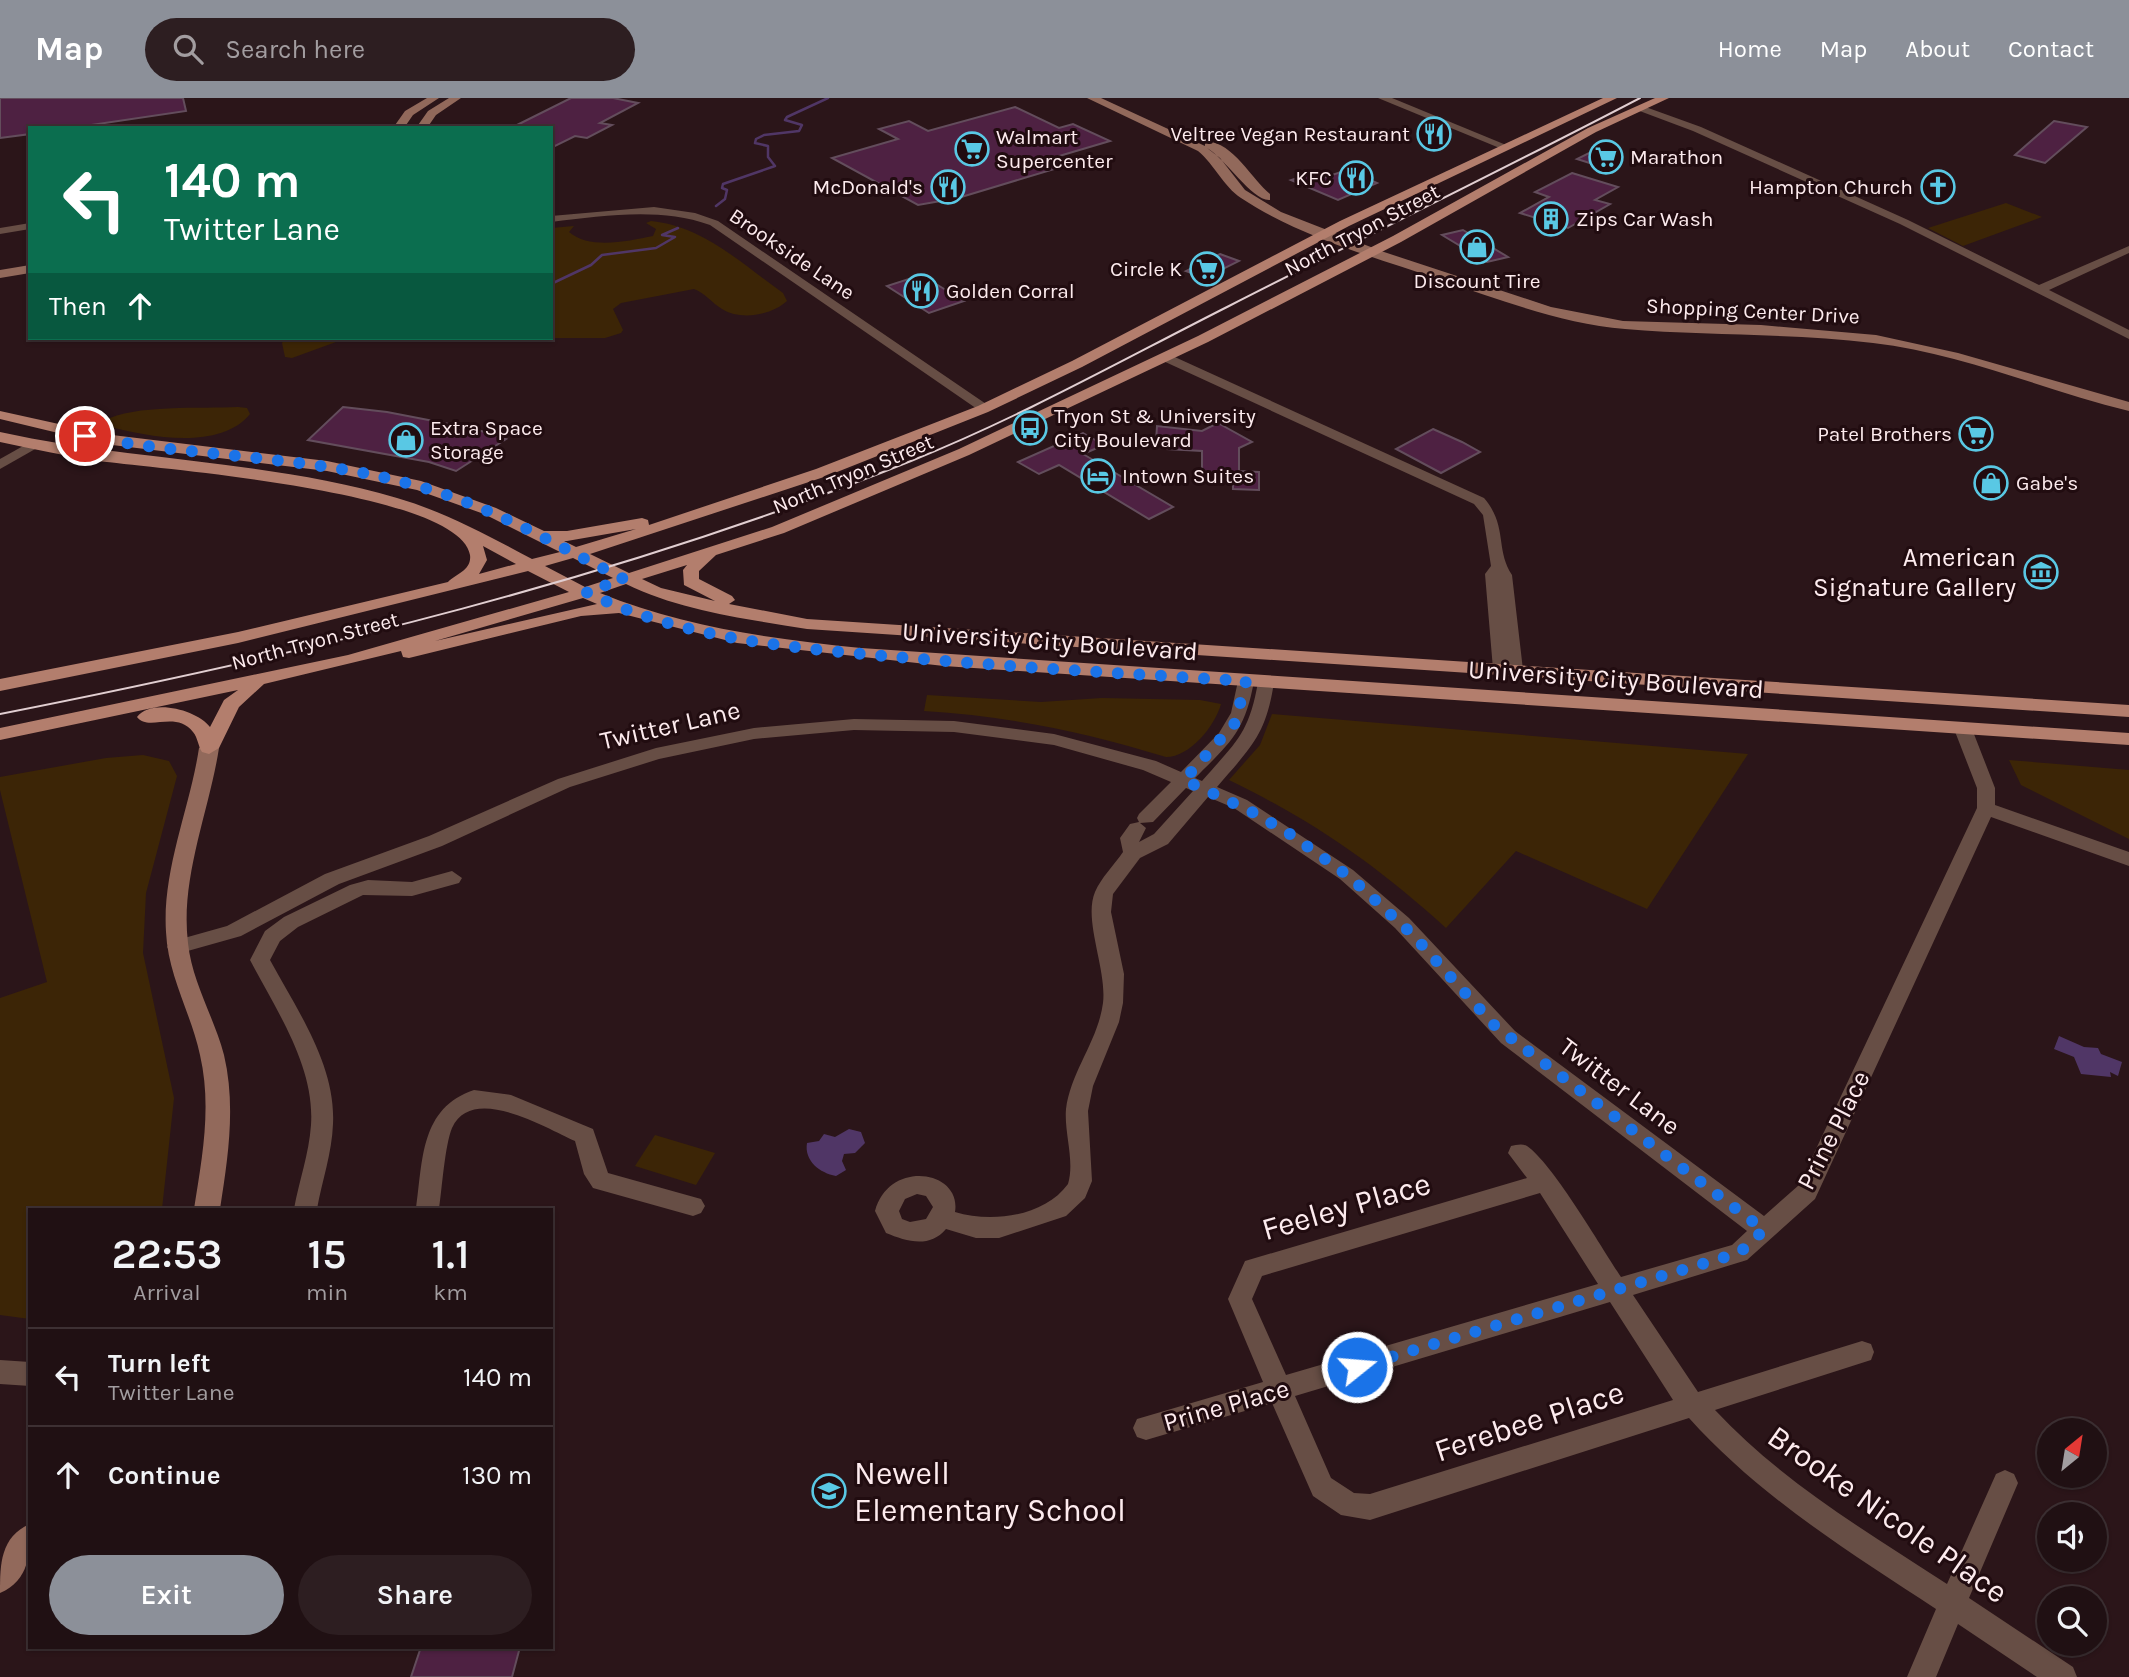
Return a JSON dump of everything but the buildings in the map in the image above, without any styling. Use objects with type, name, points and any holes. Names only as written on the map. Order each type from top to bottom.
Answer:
[{"type":"main road","name":"North Tryon Street","points":[[0,685],[231,640],[574,555],[868,454],[985,408],[1079,364],[1333,231],[1506,146],[1612,98]]},
{"type":"main road","name":"North Tryon Street","points":[[0,735],[351,660],[716,551],[869,493],[1166,357],[1379,249],[1539,159],[1664,98]]},
{"type":"main road","name":"University City Boulevard","points":[[0,415],[104,439],[297,462],[373,475],[466,501],[624,579],[680,598],[784,620],[886,631],[1250,652],[2120,710]]},
{"type":"main road","name":"University City Boulevard","points":[[0,437],[104,458],[351,491],[403,504],[453,523],[586,592],[629,610],[708,631],[801,648],[1056,669],[2129,739]]},
{"type":"main road","points":[[535,534],[559,537],[637,523],[679,521]]},
{"type":"main road","points":[[443,589],[468,575],[477,567],[480,557],[474,542],[453,523]]},
{"type":"main road","points":[[716,551],[694,566],[690,576],[691,583],[741,606],[784,620]]},
{"type":"main road","points":[[351,660],[433,649],[581,611],[613,607],[629,610]]},
{"type":"main road","points":[[1056,669],[1101,663],[1232,664],[1243,661],[1250,652]]},
{"type":"main road","points":[[1246,681],[1256,670],[1270,668],[1445,665]]},
{"type":"main road","points":[[209,748],[225,712],[236,698],[273,678]]},
{"type":"main road","points":[[1963,729],[1960,716],[1967,713],[2120,710]]},
{"type":"main road","points":[[0,735],[98,728],[174,714],[193,719],[202,727],[209,748]]},
{"type":"street","points":[[399,126],[409,113],[433,103],[456,98]]},
{"type":"street","points":[[1092,98],[1202,149],[1212,156],[1241,193],[1251,201],[1333,231]]},
{"type":"street","points":[[1108,98],[1219,148],[1240,165],[1252,185],[1264,196],[1333,231]]},
{"type":"street","points":[[1383,98],[1506,146]]},
{"type":"street","points":[[422,126],[433,103]]},
{"type":"street","points":[[1640,108],[1678,121],[1840,192],[2129,335]]},
{"type":"street","name":"Brookside Lane","points":[[553,219],[642,211],[682,214],[714,223],[985,408]]},
{"type":"street","points":[[0,231],[28,226]]},
{"type":"street","name":"Shopping Center Drive","points":[[1333,231],[1548,311],[1602,322],[1814,332],[1892,342],[1953,356],[2129,407]]},
{"type":"street","points":[[2039,290],[2129,249]]},
{"type":"street","points":[[2105,259],[2129,257]]},
{"type":"street","points":[[0,264],[28,266]]},
{"type":"street","points":[[0,274],[28,266]]},
{"type":"street","points":[[1166,357],[1479,501],[1490,514],[1499,567],[1504,575],[1508,670]]},
{"type":"street","points":[[0,465],[32,445]]},
{"type":"street","points":[[1133,853],[1129,838],[1235,723],[1246,681]]},
{"type":"street","points":[[943,1218],[971,1227],[995,1229],[1051,1214],[1069,1203],[1077,1191],[1081,1181],[1077,1111],[1082,1086],[1109,1022],[1113,1003],[1114,974],[1101,912],[1104,892],[1133,853],[1161,839],[1256,727],[1266,682]]},
{"type":"street","name":"Twitter Lane","points":[[177,947],[220,937],[361,865],[452,834],[563,783],[656,754],[744,735],[862,724],[970,728],[1087,748],[1203,788],[1252,812],[1320,853],[1383,905],[1479,1012],[1508,1037],[1764,1230]]},
{"type":"street","points":[[1963,729],[1986,788],[1986,808],[2129,859]]},
{"type":"street","points":[[206,1208],[218,1114],[212,1055],[186,986],[177,947],[176,923],[179,892],[209,748]]},
{"type":"street","name":"Prine Place","points":[[1146,1428],[1279,1391],[1739,1253],[1807,1192],[1986,808]]},
{"type":"street","points":[[305,1208],[314,1177],[322,1108],[309,1061],[260,960],[266,945],[291,922],[357,890],[368,887],[412,889],[452,878]]},
{"type":"street","points":[[427,1208],[442,1124],[458,1106],[474,1099],[511,1104],[585,1135],[594,1174],[601,1181],[693,1206]]},
{"type":"street","name":"Brooke Nicole Place","points":[[1519,1153],[1545,1182],[1694,1405],[1734,1449],[1830,1523],[2063,1677]]},
{"type":"street","name":"Feeley Place","points":[[1279,1391],[1241,1299],[1253,1268],[1545,1182]]},
{"type":"street","name":"Ferebee Place","points":[[1279,1391],[1322,1486],[1350,1506],[1370,1507],[1862,1352]]},
{"type":"street","points":[[0,1372],[28,1374]]},
{"type":"street","points":[[1921,1677],[2005,1483]]},
{"type":"street","points":[[0,1578],[28,1542]]},
{"type":"shaded area","points":[[2006,203],[2042,217],[1963,246],[1928,228]]},
{"type":"shaded area","points":[[651,221],[670,224],[705,238],[721,248],[783,293],[787,301],[773,310],[756,315],[730,313],[694,289],[621,303],[613,309],[623,330],[605,338],[553,338],[553,228],[574,226],[569,232],[578,238],[610,243],[653,236],[656,229],[646,223]]},
{"type":"shaded area","points":[[284,340],[342,340],[292,358],[285,357]]},
{"type":"shaded area","points":[[169,408],[247,408],[250,414],[237,426],[202,437],[142,434],[107,426],[104,421],[133,412]]},
{"type":"shaded area","points":[[927,695],[1041,702],[1102,698],[1200,700],[1221,704],[1213,722],[1200,739],[1184,752],[1166,757],[1046,726],[924,711]]},
{"type":"shaded area","points":[[1272,714],[1748,754],[1647,909],[1516,851],[1446,928],[1369,864],[1317,828],[1229,780],[1260,745]]},
{"type":"shaded area","points":[[143,755],[169,761],[177,776],[146,893],[143,953],[174,1098],[162,1208],[28,1208],[28,1319],[0,1315],[0,998],[47,982],[0,790],[0,777],[106,758]]},
{"type":"shaded area","points":[[2009,760],[2129,770],[2129,839],[2021,785]]},
{"type":"shaded area","points":[[2059,1036],[2084,1047],[2098,1048],[2101,1054],[2122,1062],[2118,1076],[2110,1072],[2111,1077],[2081,1074],[2074,1057],[2054,1049]]},
{"type":"shaded area","points":[[849,1129],[861,1132],[865,1143],[855,1153],[844,1154],[842,1161],[846,1170],[836,1176],[814,1165],[808,1155],[807,1143],[819,1141],[824,1134],[835,1137]]},
{"type":"shaded area","points":[[655,1135],[715,1153],[696,1185],[635,1166]]},
{"type":"waterway","points":[[716,206],[725,199],[727,190],[722,188],[723,184],[775,166],[768,157],[768,146],[755,143],[756,139],[764,135],[799,131],[802,125],[785,120],[787,117],[828,98]]},
{"type":"waterway","points":[[553,283],[591,265],[602,255],[656,248],[675,237],[662,235],[678,228]]},
{"type":"tram line","points":[[0,714],[232,665],[462,609],[688,542],[800,503],[911,461],[1032,407],[1640,98]]},
{"type":"place","name":"Veltree Vegan Restaurant","points":[[1434,134]]},
{"type":"place","name":"Walmart Supercenter","points":[[972,149]]},
{"type":"place","name":"Marathon","points":[[1606,157]]},
{"type":"place","name":"KFC","points":[[1356,178]]},
{"type":"place","name":"McDonald's","points":[[948,187]]},
{"type":"place","name":"Hampton Church","points":[[1938,187]]},
{"type":"place","name":"Zips Car Wash","points":[[1551,219]]},
{"type":"place","name":"Discount Tire","points":[[1477,247]]},
{"type":"place","name":"Circle K","points":[[1207,269]]},
{"type":"place","name":"Golden Corral","points":[[921,291]]},
{"type":"place","name":"Tryon St & University City Boulevard","points":[[1030,428]]},
{"type":"place","name":"Patel Brothers","points":[[1976,434]]},
{"type":"place","name":"Extra Space Storage","points":[[406,440]]},
{"type":"place","name":"Intown Suites","points":[[1098,476]]},
{"type":"place","name":"Gabe's","points":[[1991,483]]},
{"type":"place","name":"American Signature Gallery","points":[[2041,572]]},
{"type":"place","name":"Newell Elementary School","points":[[829,1491]]},
{"type":"route","points":[[85,436],[148,446],[327,466],[421,486],[490,511],[624,579],[586,592],[646,615],[708,631],[801,648],[944,661],[1246,681],[1240,713],[1235,723],[1184,780],[1252,812],[1320,853],[1383,905],[1412,934],[1479,1012],[1508,1037],[1764,1230],[1739,1253],[1357,1367]]}]
